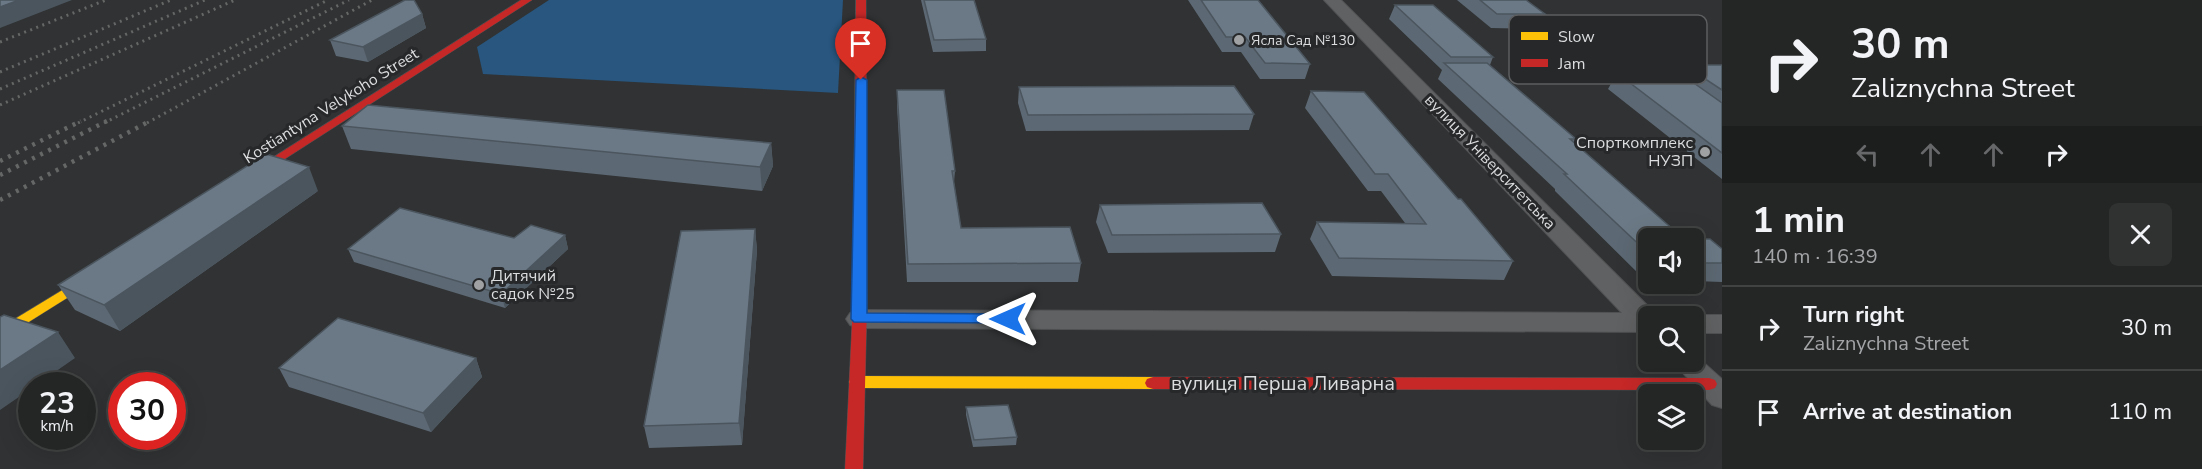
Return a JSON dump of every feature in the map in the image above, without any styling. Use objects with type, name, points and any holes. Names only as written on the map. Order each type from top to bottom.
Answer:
[{"type":"street","name":"Kostiantyna Velykoho Street","points":[[229,190],[527,0]]},
{"type":"street","points":[[854,469],[859,319],[861,0]]},
{"type":"street","name":"вулиця Університетська","points":[[1332,0],[1638,313]]},
{"type":"street","points":[[0,335],[110,266]]},
{"type":"street","points":[[859,319],[1638,323]]},
{"type":"street","points":[[1704,324],[1722,324]]},
{"type":"street","points":[[1697,372],[1716,391]]},
{"type":"street","name":"вулиця Перша Ливарна","points":[[857,382],[1716,391]]},
{"type":"shaded area","points":[[549,0],[843,0],[838,93],[483,74],[477,47]]},
{"type":"building","points":[[0,0],[19,0],[0,7]]},
{"type":"building","points":[[405,0],[414,0],[422,14],[363,47],[330,40]]},
{"type":"building","points":[[924,0],[974,0],[986,39],[934,40]]},
{"type":"building","points":[[1201,0],[1258,0],[1310,64],[1265,63],[1245,37],[1226,37]]},
{"type":"building","points":[[1480,0],[1526,0],[1545,14],[1497,14]]},
{"type":"building","points":[[1395,5],[1433,5],[1493,57],[1451,57]]},
{"type":"building","points":[[1444,63],[1487,63],[1576,139],[1570,139],[1672,228],[1638,228],[1638,244],[1564,174],[1567,174]]},
{"type":"building","points":[[1707,65],[1722,65],[1722,90],[1707,80]]},
{"type":"building","points":[[1631,84],[1695,84],[1722,103],[1722,153]]},
{"type":"building","points":[[1234,86],[1254,114],[1028,115],[1019,87]]},
{"type":"building","points":[[897,90],[944,90],[955,171],[952,171],[961,228],[1070,227],[1081,263],[908,264]]},
{"type":"building","points":[[1311,91],[1364,92],[1458,199],[1461,199],[1513,261],[1339,258],[1317,222],[1426,224],[1388,174],[1375,174]]},
{"type":"building","points":[[368,105],[771,143],[760,167],[342,126]]},
{"type":"building","points":[[266,154],[309,167],[104,305],[58,285]]},
{"type":"building","points":[[1262,203],[1281,234],[1112,235],[1100,205]]},
{"type":"building","name":"Дитячий садок №25","points":[[400,208],[514,238],[531,225],[565,235],[501,294],[348,249]]},
{"type":"building","points":[[755,229],[739,423],[644,426],[681,231]]},
{"type":"building","points":[[1704,239],[1710,239],[1722,249],[1722,263],[1704,263]]},
{"type":"building","points":[[4,315],[58,332],[0,370],[0,317]]},
{"type":"building","points":[[338,318],[476,358],[423,413],[279,368]]},
{"type":"building","points":[[1008,405],[1017,437],[974,440],[966,407]]},
{"type":"railway","points":[[0,42],[106,0]]},
{"type":"railway","points":[[0,72],[171,0]]},
{"type":"railway","points":[[0,89],[205,0]]},
{"type":"railway","points":[[0,105],[235,0]]},
{"type":"railway","points":[[78,123],[328,0]]},
{"type":"railway","points":[[104,123],[349,0]]},
{"type":"railway","points":[[147,123],[372,0]]},
{"type":"railway","points":[[0,161],[81,121]]},
{"type":"railway","points":[[0,175],[107,121]]},
{"type":"railway","points":[[0,200],[150,121]]},
{"type":"traffic: slow","points":[[0,335],[102,270]]},
{"type":"traffic: slow","points":[[857,382],[1153,383]]},
{"type":"traffic: jam","points":[[242,181],[527,0]]},
{"type":"traffic: jam","points":[[854,469],[860,303],[861,0]]},
{"type":"traffic: jam","points":[[1153,383],[1709,384]]},
{"type":"place","name":"Ясла Сад №130","points":[[1239,40]]},
{"type":"place","name":"Спорткомплекс НУЗП","points":[[1705,152]]},
{"type":"place","name":"Дитячий садок №25","points":[[479,285]]},
{"type":"route","points":[[861,80],[859,319],[1008,319]]}]
